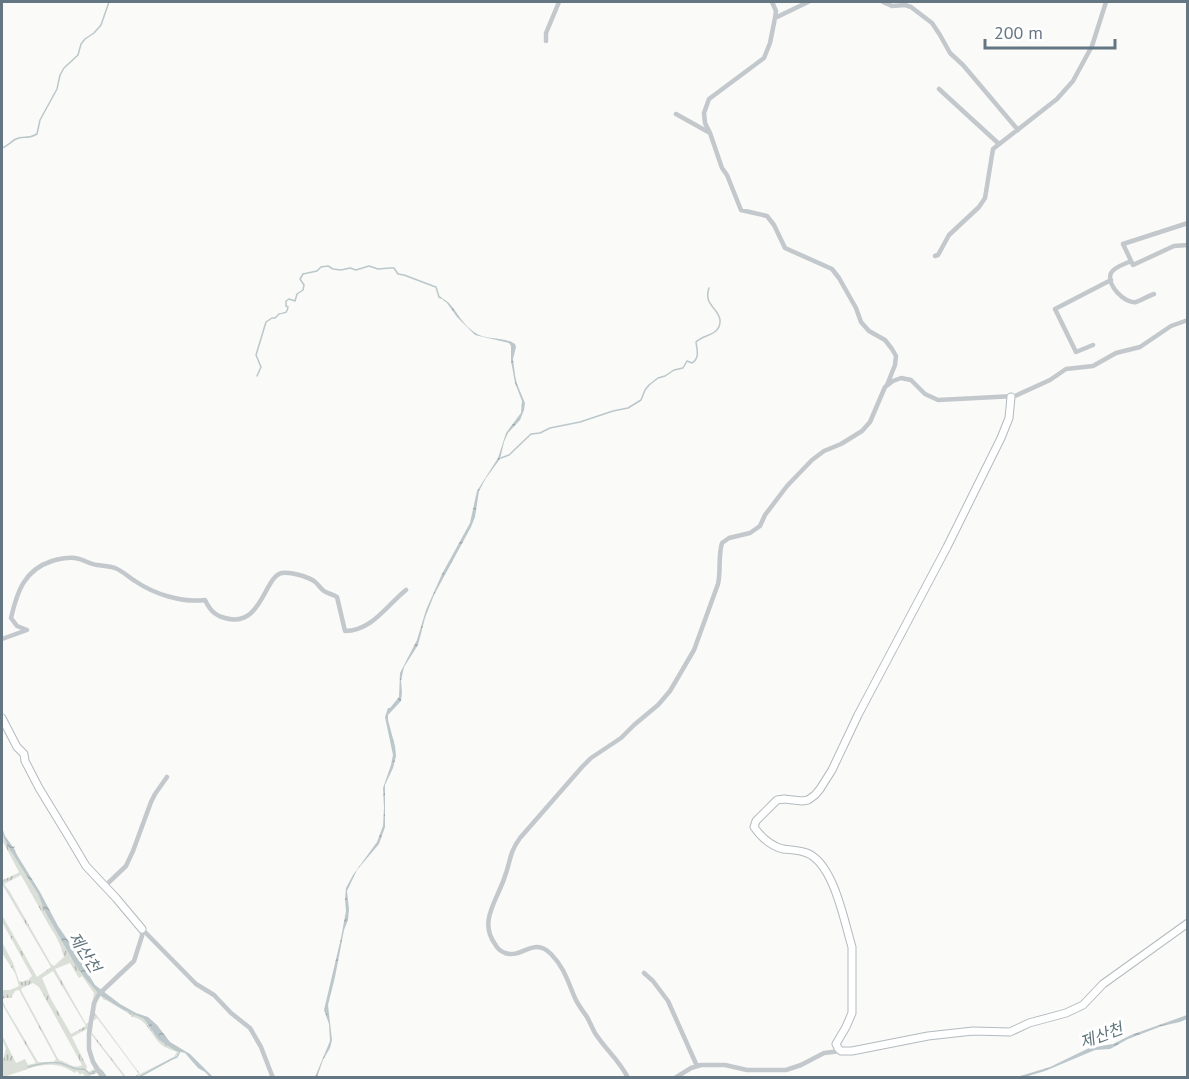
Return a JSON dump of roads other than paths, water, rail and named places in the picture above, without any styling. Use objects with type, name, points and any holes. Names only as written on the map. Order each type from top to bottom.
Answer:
[{"type":"street","points":[[546,41],[546,33],[559,2]]},
{"type":"street","points":[[628,1077],[594,1031],[576,1001],[565,974],[551,954],[538,946],[516,954],[505,953],[498,949],[492,940],[488,920],[505,878],[511,851],[535,819],[582,767],[591,758],[621,738],[653,710],[675,684],[694,650],[718,584],[719,554],[722,543],[760,526],[765,515],[792,480],[812,460],[862,431],[870,422],[895,365],[896,356],[892,349],[885,340],[869,331],[861,322],[840,278],[832,268],[785,248],[767,216],[741,210],[705,123],[704,113],[709,99],[764,58],[772,35],[776,11],[772,2]]},
{"type":"street","points":[[775,18],[808,2]]},
{"type":"street","points":[[883,2],[892,6],[911,7],[932,24],[950,53],[963,65],[1018,130]]},
{"type":"street","points":[[936,256],[949,235],[985,198],[993,149],[1057,99],[1073,81],[1092,46],[1106,2]]},
{"type":"street","points":[[939,89],[999,144]]},
{"type":"street","points":[[676,114],[710,133]]},
{"type":"street","points":[[1188,223],[1123,244],[1133,265],[1174,246],[1188,245]]},
{"type":"street","points":[[1131,261],[1113,270],[1110,280],[1115,290],[1132,302],[1154,294]]},
{"type":"street","points":[[1093,345],[1076,351],[1055,309],[1110,280]]},
{"type":"street","points":[[887,385],[897,379],[906,378],[928,397],[938,400],[1011,397],[1050,380],[1065,369],[1093,366],[1116,353],[1140,347],[1171,326],[1188,320]]},
{"type":"street","points":[[841,1051],[836,1044],[849,1022],[853,1007],[852,947],[834,887],[822,866],[811,855],[774,846],[753,825],[777,800],[808,800],[820,789],[832,770],[1006,428],[1011,397]]},
{"type":"street","points":[[2,639],[27,630],[17,626],[11,618],[21,587],[28,576],[42,565],[65,558],[75,558],[116,568],[147,588],[171,597],[195,601],[205,600],[213,613],[234,620],[247,615],[258,605],[276,576],[284,573],[315,582],[324,591],[337,597],[345,630],[356,630],[373,621],[406,590]]},
{"type":"street","points":[[2,718],[17,747],[24,754],[39,788],[90,872],[196,984],[214,995],[250,1028],[261,1047],[273,1077]]},
{"type":"street","points":[[105,886],[126,866],[150,802],[167,777]]},
{"type":"street","points":[[675,1077],[696,1066],[717,1065],[747,1070],[786,1070],[824,1053],[852,1051],[928,1036],[973,1031],[1013,1031],[1029,1023],[1066,1013],[1083,1005],[1103,984],[1188,923]]},
{"type":"street","points":[[103,1077],[93,1062],[89,1049],[94,1003],[99,994],[136,957],[142,929]]},
{"type":"street","points":[[644,973],[668,1001],[696,1066]]},
{"type":"water","points":[[437,295],[449,303],[463,322],[474,332],[484,337],[515,344],[513,359],[515,375],[525,403],[524,410],[520,420],[508,433],[500,459],[479,491],[471,527],[434,595],[418,645],[404,667],[401,701],[388,715],[396,756],[385,785],[385,827],[379,844],[357,870],[347,891],[348,920],[328,1005],[332,1040],[317,1077],[315,1077],[330,1041],[329,1024],[324,1010],[346,911],[346,888],[353,875],[377,842],[383,826],[383,788],[393,755],[385,717],[388,708],[399,697],[400,673],[417,640],[426,610],[442,574],[470,523],[477,491],[498,458],[506,433],[521,413],[522,401],[515,383],[509,343],[475,335]]},
{"type":"water","points":[[2,827],[5,836],[13,847],[15,846],[17,855],[95,985],[120,1004],[148,1017],[170,1042],[190,1054],[213,1077],[198,1068],[185,1053],[176,1051],[158,1039],[144,1019],[100,995],[86,979],[75,964],[46,913],[38,894],[8,846],[2,833]]},
{"type":"water","points":[[1187,1015],[1187,1019],[1128,1039],[1110,1049],[1095,1050],[1045,1071],[1017,1077],[1050,1067],[1089,1048],[1113,1044],[1131,1035]]},
{"type":"waterway","points":[[2,148],[14,140],[37,134],[40,120],[57,89],[60,75],[78,55],[85,39],[101,25],[109,2]]},
{"type":"waterway","points":[[257,376],[261,367],[256,355],[266,322],[288,310],[286,301],[289,299],[295,301],[297,294],[303,290],[304,285],[300,279],[303,274],[328,266],[341,270],[350,268],[356,270],[369,266],[378,269],[394,268],[398,274],[436,287],[441,298]]},
{"type":"waterway","points":[[501,458],[509,455],[531,434],[628,408],[641,400],[645,390],[658,378],[683,368],[687,361],[692,363],[695,361],[696,342],[715,332],[720,325],[719,316],[708,298],[709,288]]},
{"type":"waterway","points":[[137,1078],[177,1057],[181,1051]]},
{"type":"waterway","points":[[28,1067],[56,1062],[74,1069],[84,1069],[90,1074],[96,1071]]},
{"type":"waterway","points":[[101,1070],[107,1078]]},
{"type":"water label","name":"제산천","points":[[85,952]]},
{"type":"water label","name":"제산천","points":[[1101,1035]]}]
